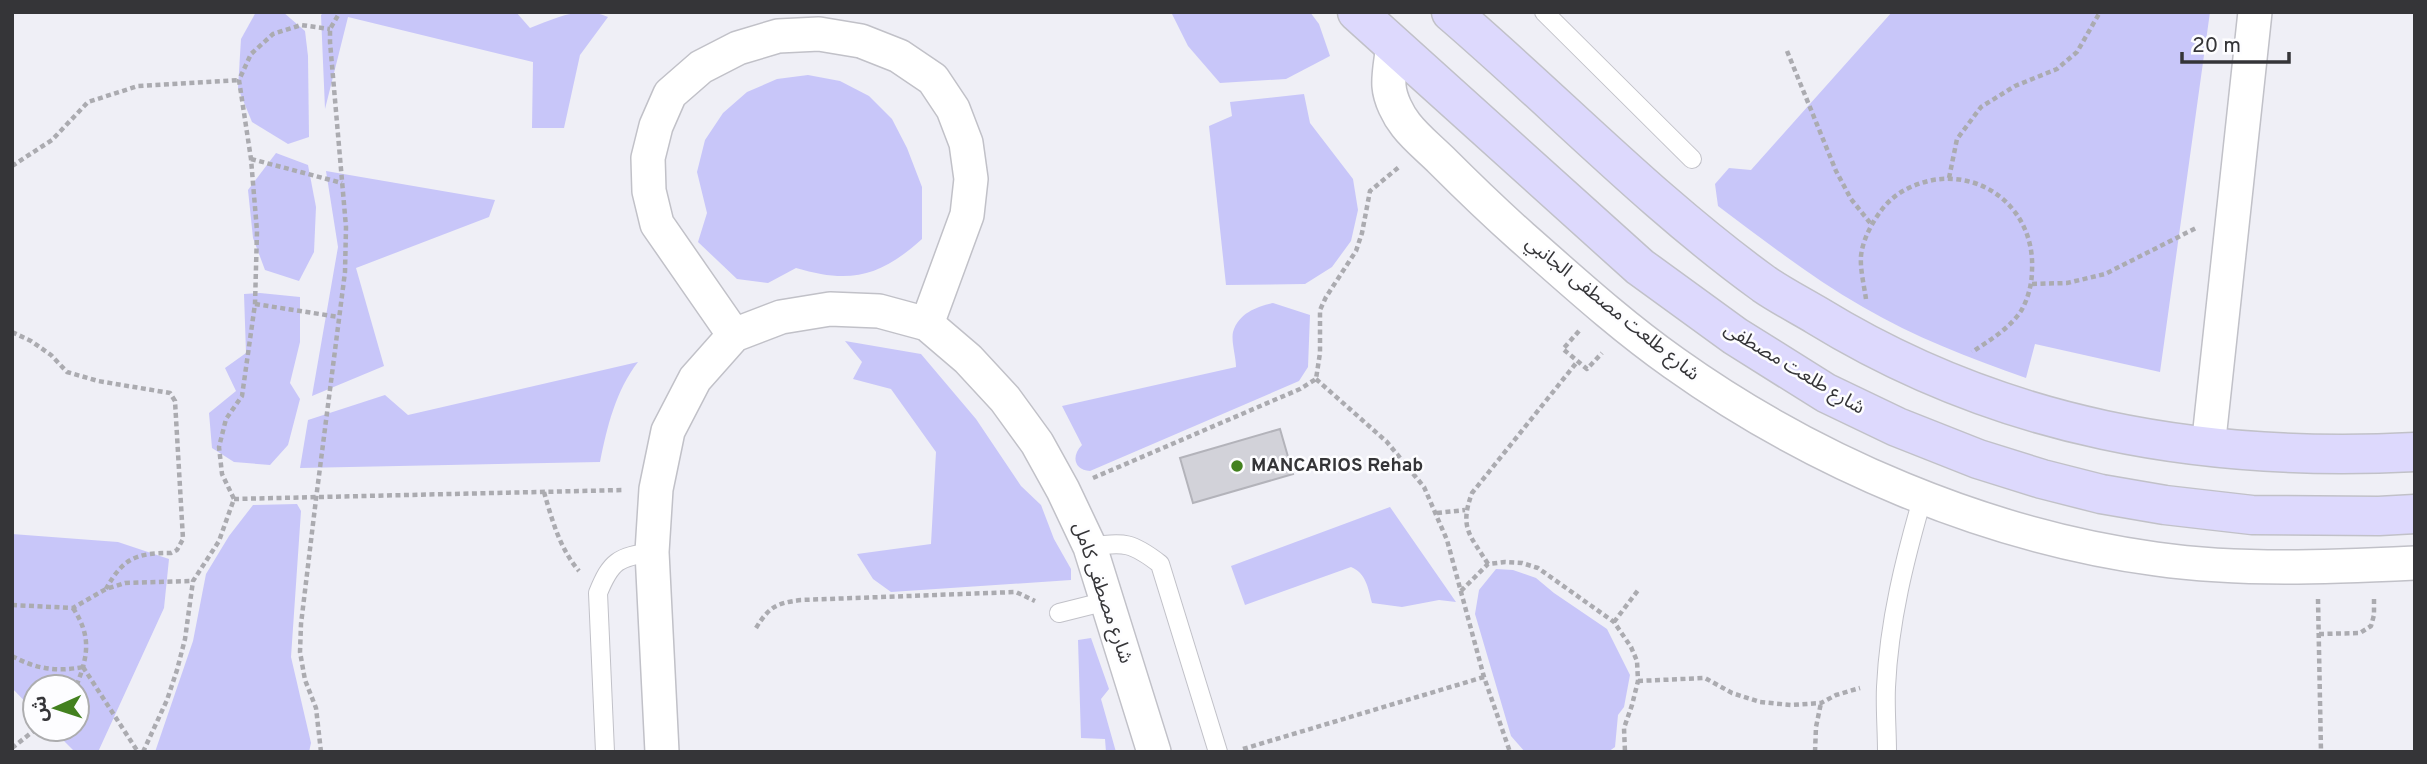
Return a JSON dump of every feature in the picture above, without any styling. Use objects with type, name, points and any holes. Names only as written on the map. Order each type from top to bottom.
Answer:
[{"type":"street","name":"شارع طلعت مصطفى","points":[[1357,12],[1640,267],[1735,336],[1826,393],[1897,427],[1978,459],[2042,479],[2101,494],[2165,505],[2252,515],[2415,514]]},
{"type":"street","points":[[1451,12],[1678,217],[1766,285],[1871,348],[1935,377],[2041,415],[2114,433],[2256,453],[2415,452]]},
{"type":"street","points":[[2208,448],[2255,12]]},
{"type":"street","points":[[734,335],[657,224],[649,191],[648,158],[656,125],[670,94],[701,67],[738,48],[778,36],[819,34],[860,41],[899,56],[933,79],[953,110],[966,143],[971,179],[967,215],[928,324]]},
{"type":"street","name":"شارع طلعت مصطفى الجانبي","points":[[1393,43],[1389,87],[1395,107],[1407,126],[1494,213],[1601,306],[1671,361],[1757,418],[1817,451],[1923,496],[1999,524],[2077,545],[2156,559],[2237,566],[2415,563]]},
{"type":"street","name":"شارع مصطفى كامل","points":[[662,752],[652,552],[656,489],[668,431],[695,379],[734,335],[781,317],[830,309],[879,311],[928,324],[968,359],[1005,399],[1037,443],[1090,547],[1154,752]]},
{"type":"lane","points":[[1544,12],[1692,159]]},
{"type":"lane","points":[[1887,752],[1885,688],[1892,623],[1905,559],[1923,496]]},
{"type":"lane","points":[[1090,547],[1115,542],[1139,548],[1160,564],[1218,752]]},
{"type":"lane","points":[[605,752],[598,593],[607,570],[626,556],[652,552]]},
{"type":"lane","points":[[1050,609],[1107,601]]},
{"type":"path","points":[[321,752],[316,708],[305,680],[300,652],[301,624],[345,272],[346,227],[330,29],[340,12]]},
{"type":"path","points":[[1949,178],[1957,139],[1981,107],[2015,86],[2057,69],[2077,52],[2100,12]]},
{"type":"path","points":[[83,667],[140,752],[167,700],[177,670],[185,639],[193,581],[219,541],[234,499],[222,474],[219,447],[226,419],[242,397],[255,304],[257,231],[251,159],[239,80],[251,54],[273,34],[301,25],[330,29]]},
{"type":"path","points":[[1787,51],[1836,171],[1851,199],[1871,224]]},
{"type":"path","points":[[12,166],[52,140],[88,102],[138,86],[239,80]]},
{"type":"path","points":[[1063,490],[1300,389],[1316,379],[1320,353],[1320,310],[1356,251],[1370,191],[1427,146]]},
{"type":"path","points":[[251,159],[342,183]]},
{"type":"path","points":[[1871,348],[1861,256],[1871,224],[1891,199],[1918,183],[1949,178],[1979,183],[2005,200],[2024,224],[2033,253],[2032,284],[2021,310],[2004,331],[1935,377]]},
{"type":"path","points":[[2032,284],[2067,283],[2105,274],[2233,210]]},
{"type":"path","points":[[255,304],[339,317]]},
{"type":"path","points":[[12,332],[32,341],[51,355],[67,372],[130,388],[170,393],[176,401],[183,539],[181,545],[171,553],[144,553],[128,561],[115,573],[106,589]]},
{"type":"path","points":[[1488,564],[1466,528],[1465,510],[1472,493],[1577,362]]},
{"type":"path","points":[[1316,379],[1387,442],[1418,480],[1437,513],[1447,540],[1483,677],[1510,752]]},
{"type":"path","points":[[234,499],[656,489]]},
{"type":"path","points":[[544,492],[555,528],[572,562],[598,593]]},
{"type":"path","points":[[1437,513],[1465,510]]},
{"type":"path","points":[[1461,592],[1488,564],[1522,563],[1538,568],[1614,622],[1637,661],[1638,681],[1623,728],[1625,752]]},
{"type":"path","points":[[2319,634],[2360,633],[2371,626],[2374,615],[2373,565]]},
{"type":"path","points":[[2318,566],[2321,752]]},
{"type":"path","points":[[12,605],[73,608],[106,589],[125,583],[193,581]]},
{"type":"path","points":[[1614,622],[1639,589]]},
{"type":"path","points":[[756,628],[766,612],[782,602],[801,600],[1016,592],[1050,609]]},
{"type":"path","points":[[73,608],[87,636],[87,652],[81,673]]},
{"type":"path","points":[[12,656],[28,665],[45,669],[63,671],[83,667]]},
{"type":"path","points":[[1234,752],[1483,677]]},
{"type":"path","points":[[1638,681],[1705,678],[1732,693],[1760,702],[1790,705],[1821,703],[1852,689],[1885,688]]},
{"type":"path","points":[[1815,752],[1821,703]]},
{"type":"shaded area","points":[[256,12],[283,12],[305,31],[309,137],[288,144],[252,122],[238,88],[241,39]]},
{"type":"shaded area","points":[[324,12],[516,12],[530,28],[578,13],[588,12],[608,17],[580,55],[564,128],[532,128],[533,62],[348,17],[325,109],[321,15]]},
{"type":"shaded area","points":[[1171,12],[1310,12],[1319,24],[1330,56],[1286,79],[1220,83],[1188,46]]},
{"type":"shaded area","points":[[1892,12],[2210,12],[2160,372],[2035,344],[2026,378],[1984,363],[1882,318],[1844,296],[1718,206],[1715,184],[1729,168],[1751,170]]},
{"type":"shaded area","points":[[808,75],[840,81],[869,96],[892,119],[922,187],[922,239],[892,262],[863,274],[833,276],[796,268],[768,283],[737,279],[698,242],[707,213],[697,172],[705,140],[723,113],[747,92],[777,79]]},
{"type":"shaded area","points":[[1304,94],[1310,123],[1353,179],[1358,210],[1351,241],[1332,267],[1305,284],[1226,285],[1209,126],[1232,116],[1230,102]]},
{"type":"shaded area","points":[[276,153],[308,165],[316,207],[314,252],[299,281],[265,270],[253,238],[248,190]]},
{"type":"shaded area","points":[[326,171],[495,200],[489,217],[356,268],[384,366],[312,396],[338,247]]},
{"type":"shaded area","points":[[244,294],[300,297],[300,342],[290,383],[300,399],[288,445],[270,465],[234,462],[212,448],[209,413],[236,391],[225,368],[246,353]]},
{"type":"shaded area","points":[[1273,303],[1310,315],[1308,367],[1299,381],[1090,471],[1080,468],[1075,458],[1082,445],[1062,406],[1236,367],[1233,332],[1236,325],[1249,312]]},
{"type":"shaded area","points":[[845,341],[921,354],[976,419],[1021,486],[1041,505],[1054,539],[1071,569],[1071,580],[891,592],[873,579],[857,554],[931,544],[936,452],[891,389],[853,379],[862,362]]},
{"type":"shaded area","points":[[638,362],[618,397],[600,462],[300,468],[308,420],[385,395],[408,415]]},
{"type":"shaded area","points":[[297,504],[301,511],[291,657],[311,743],[309,752],[155,752],[193,641],[206,574],[229,536],[253,505]]},
{"type":"shaded area","points":[[1390,507],[1456,602],[1439,600],[1402,607],[1372,603],[1363,577],[1351,567],[1245,605],[1231,566]]},
{"type":"shaded area","points":[[12,534],[118,542],[169,559],[164,608],[98,752],[75,752],[66,743],[91,743],[91,673],[21,673],[21,697],[12,688]]},
{"type":"shaded area","points":[[1496,569],[1513,570],[1536,578],[1607,629],[1630,675],[1624,707],[1618,715],[1615,747],[1608,752],[1525,752],[1511,736],[1475,614],[1479,590]]},
{"type":"shaded area","points":[[1091,638],[1109,689],[1101,699],[1116,752],[1106,752],[1105,739],[1081,738],[1078,640]]},
{"type":"building","name":"MANCARIOS Rehab","points":[[1280,429],[1293,474],[1193,503],[1180,458]]},
{"type":"place","name":"MANCARIOS Rehab","points":[[1237,466]]}]
